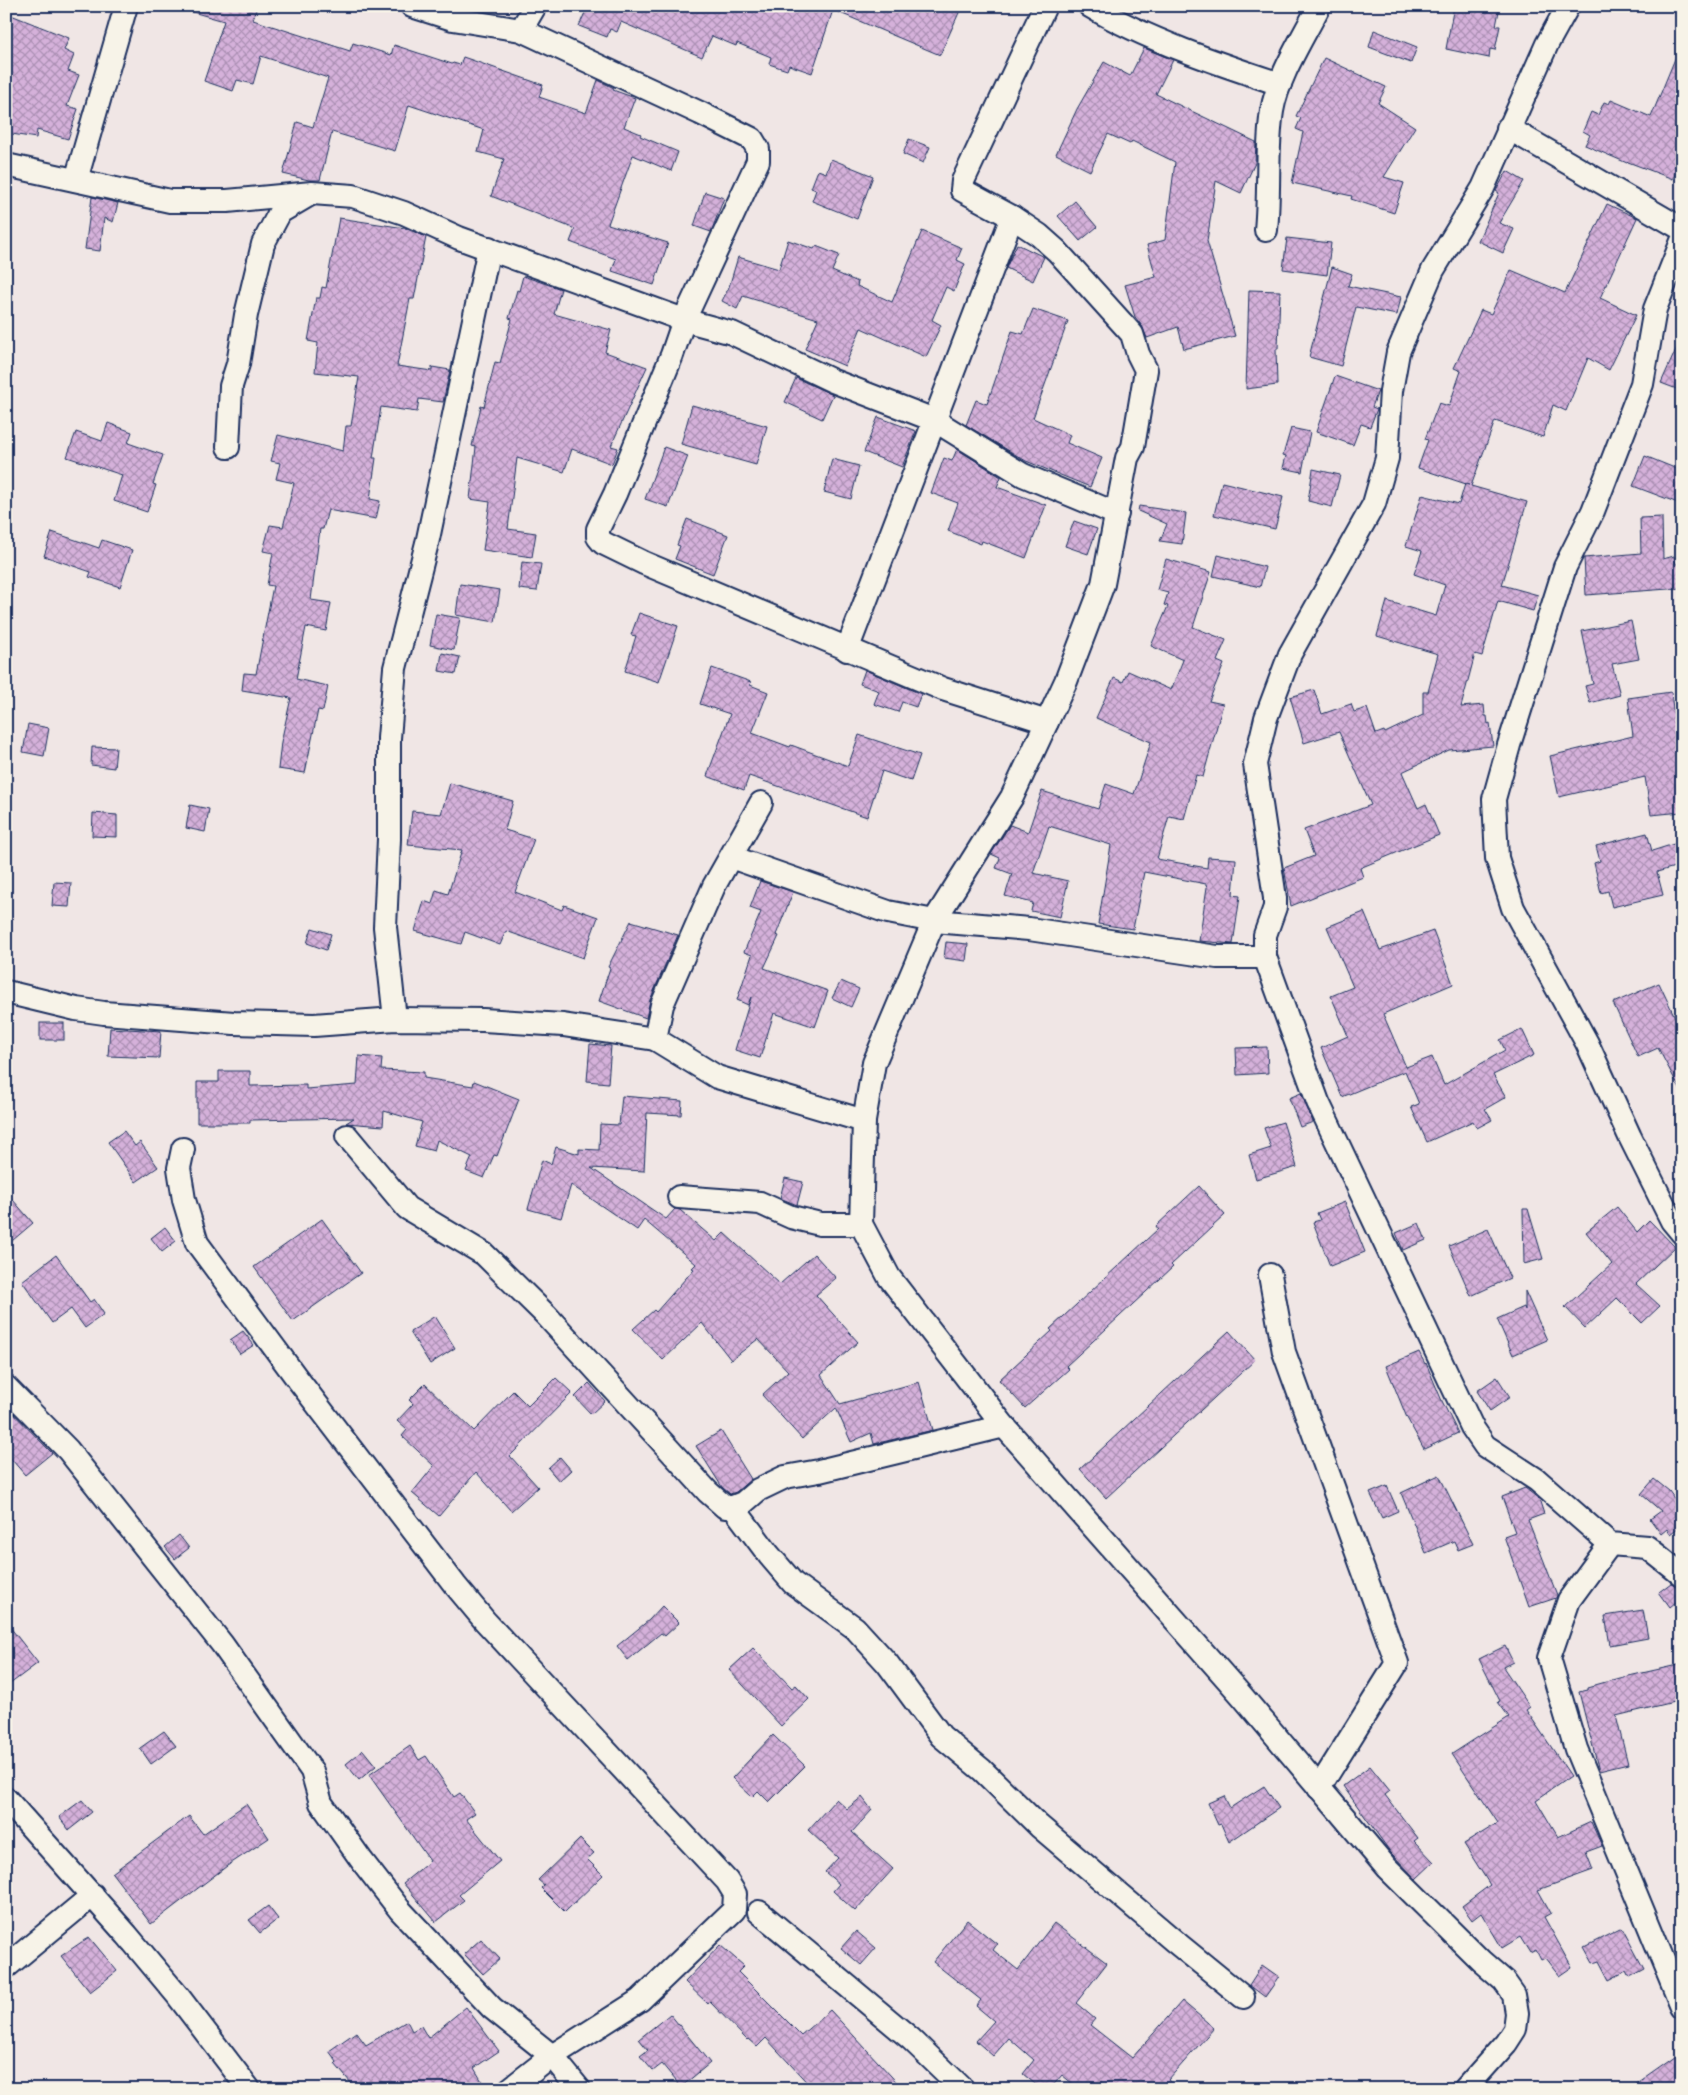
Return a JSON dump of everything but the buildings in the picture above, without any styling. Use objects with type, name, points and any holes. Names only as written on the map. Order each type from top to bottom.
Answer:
[{"type":"street","points":[[76,180],[126,6]]},
{"type":"street","points":[[412,6],[453,18],[521,30],[700,113],[752,139],[758,148],[758,161],[684,320],[672,355],[616,494],[598,529],[598,537],[603,543],[644,563],[943,689],[1047,722]]},
{"type":"street","points":[[521,30],[535,6]]},
{"type":"street","points":[[1045,6],[963,181],[962,190],[1012,217],[1039,235],[1057,251],[1132,334],[1138,354],[1146,370],[1133,447],[1127,458],[1103,584],[1066,681],[1012,797],[934,921],[874,1063],[864,1121],[861,1224],[889,1278],[915,1314],[954,1360],[1004,1426],[1242,1696],[1387,1868],[1481,1961],[1504,1980],[1514,1995],[1517,2013],[1515,2029],[1496,2055],[1465,2089]]},
{"type":"street","points":[[1090,6],[1150,35],[1232,68],[1280,84]]},
{"type":"street","points":[[1266,230],[1269,201],[1268,156],[1272,110],[1280,84],[1319,6]]},
{"type":"street","points":[[1568,6],[1546,44],[1483,188],[1434,270],[1398,352],[1392,391],[1387,458],[1374,504],[1290,654],[1266,718],[1255,764],[1275,898],[1275,908],[1265,935],[1265,957],[1318,1102],[1472,1427],[1485,1446],[1537,1480],[1610,1544],[1647,1547],[1682,1576]]},
{"type":"street","points":[[1508,128],[1682,229]]},
{"type":"street","points":[[6,165],[170,201],[227,201],[312,193],[353,196],[404,213],[459,238],[684,320],[732,333],[833,381],[934,420],[1022,475],[1117,514]]},
{"type":"street","points":[[228,447],[231,386],[238,364],[246,315],[263,244],[280,212],[312,193]]},
{"type":"street","points":[[847,650],[1012,217]]},
{"type":"street","points":[[1682,241],[1655,309],[1642,384],[1593,510],[1565,567],[1494,799],[1497,858],[1513,908],[1587,1043],[1630,1137],[1672,1221],[1682,1233]]},
{"type":"street","points":[[395,1019],[385,927],[389,839],[389,738],[395,668],[428,539],[490,248]]},
{"type":"street","points":[[655,1039],[662,1005],[714,886],[761,803]]},
{"type":"street","points":[[731,857],[888,912],[934,921],[1029,929],[1217,957],[1265,957]]},
{"type":"street","points":[[6,992],[76,1009],[104,1013],[234,1023],[314,1025],[395,1019],[533,1022],[596,1028],[655,1039],[717,1077],[831,1109],[864,1121]]},
{"type":"street","points":[[347,1136],[407,1208],[484,1254],[546,1315],[708,1492],[725,1507],[733,1507],[742,1503],[758,1490],[784,1477],[819,1471],[1004,1426]]},
{"type":"street","points":[[183,1149],[179,1168],[184,1200],[196,1243],[455,1585],[485,1621],[727,1881],[735,1894],[734,1910],[640,2000],[552,2056],[510,2089]]},
{"type":"street","points":[[679,1197],[760,1203],[791,1217],[820,1224],[861,1224]]},
{"type":"street","points":[[1270,1275],[1284,1352],[1397,1662],[1319,1788]]},
{"type":"street","points":[[6,1387],[68,1450],[222,1644],[312,1771],[321,1803],[400,1910],[492,2008],[552,2056],[579,2089]]},
{"type":"street","points":[[733,1507],[793,1583],[854,1628],[887,1663],[941,1736],[982,1770],[1039,1826],[1243,1997]]},
{"type":"street","points":[[1610,1544],[1569,1600],[1549,1658],[1576,1748],[1682,2006]]},
{"type":"street","points":[[6,1799],[92,1895],[178,1996],[249,2089]]},
{"type":"street","points":[[6,1967],[92,1895]]},
{"type":"street","points":[[759,1912],[911,2038],[963,2089]]}]
